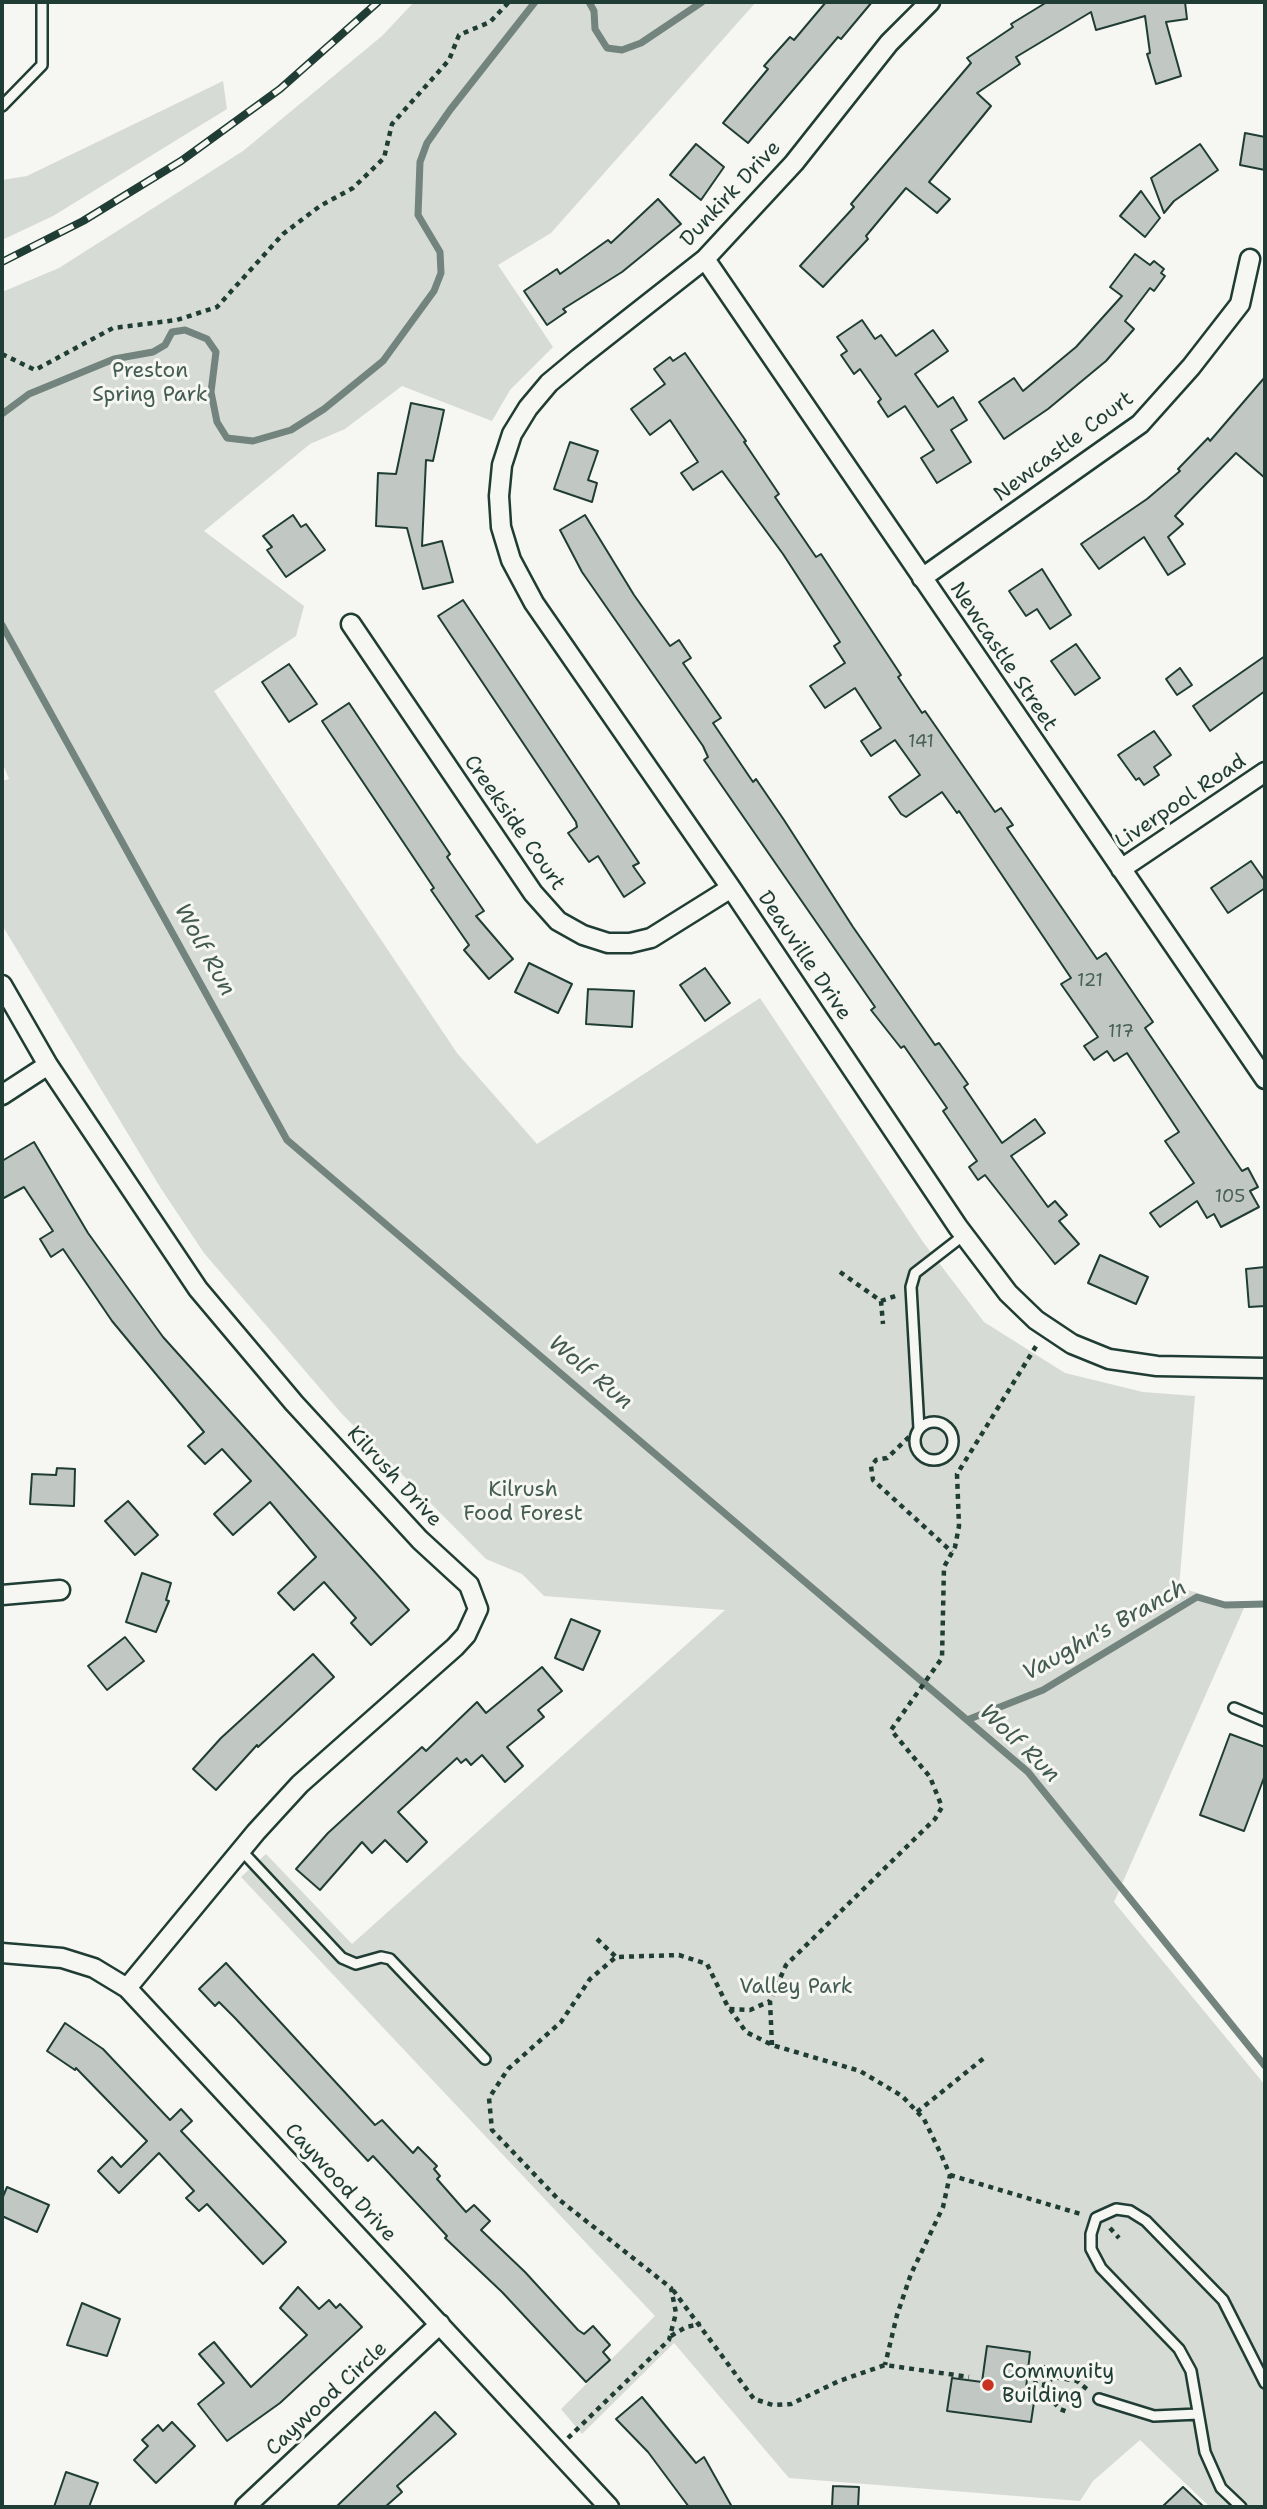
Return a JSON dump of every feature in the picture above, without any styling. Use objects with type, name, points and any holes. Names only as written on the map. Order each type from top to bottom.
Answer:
[{"type":"street","name":"Dunkirk Drive","points":[[541,393],[579,358],[705,259],[794,163],[889,43],[930,2]]},
{"type":"street","name":"Newcastle Street","points":[[705,259],[1265,1079]]},
{"type":"street","name":"Newcastle Court","points":[[922,578],[1140,424],[1191,367],[1240,304],[1250,259]]},
{"type":"street","name":"Deauville Drive","points":[[541,393],[512,434],[502,465],[501,527],[511,560],[534,603],[731,888],[964,1235],[1008,1293],[1048,1328],[1072,1344],[1109,1359],[1157,1366],[1265,1368]]},
{"type":"street","name":"Creekside Court","points":[[351,624],[533,893],[558,921],[583,935],[608,943],[630,943],[651,937],[731,888]]},
{"type":"street","name":"Liverpool Road","points":[[1121,869],[1265,772]]},
{"type":"street","name":"Kilrush Drive","points":[[2,985],[48,1065],[198,1289],[294,1403],[420,1539],[457,1572],[475,1596],[477,1616],[455,1647],[300,1784],[241,1850],[127,1988]]},
{"type":"street","points":[[2,1096],[48,1065]]},
{"type":"street","points":[[2,1595],[60,1590]]},
{"type":"street","name":"Caywood Drive","points":[[2,1953],[62,1958],[94,1968],[127,1988],[610,2507]]},
{"type":"street","name":"Caywood Circle","points":[[245,2507],[440,2324]]},
{"type":"lane","points":[[2,106],[42,65],[41,2]]},
{"type":"lane","points":[[919,1429],[929,1422],[946,1426],[953,1435],[949,1453],[938,1460],[925,1458],[916,1448],[919,1429],[911,1287],[915,1273],[964,1235]]},
{"type":"lane","points":[[1234,1708],[1265,1721]]},
{"type":"lane","points":[[241,1850],[342,1958],[356,1964],[381,1957],[390,1959],[485,2059]]},
{"type":"lane","points":[[1241,2507],[1221,2488],[1205,2452],[1191,2371],[1179,2349],[1101,2267],[1091,2249],[1091,2234],[1096,2218],[1116,2209],[1130,2211],[1146,2221],[1223,2300],[1265,2383]]},
{"type":"lane","points":[[1099,2399],[1154,2416],[1198,2414]]},
{"type":"path","points":[[2,354],[35,370],[113,328],[177,320],[217,307],[283,234],[320,206],[353,188],[384,158],[392,124],[449,60],[459,35],[490,22],[509,2]]},
{"type":"path","points":[[840,1272],[881,1301],[883,1324]]},
{"type":"path","points":[[772,2045],[770,2001],[786,1965],[935,1819],[942,1807],[930,1777],[891,1730],[942,1658],[944,1567],[952,1552],[959,1525],[957,1474],[1048,1328]]},
{"type":"path","points":[[919,1429],[887,1458],[876,1460],[870,1471],[873,1480],[952,1552]]},
{"type":"path","points":[[597,1939],[616,1957]]},
{"type":"path","points":[[885,2365],[897,2315],[911,2274],[943,2207],[950,2175],[924,2119],[902,2096],[860,2071],[772,2045],[746,2032],[729,2008],[707,1964],[679,1955],[616,1957],[590,1979],[561,2022],[508,2069],[489,2098],[492,2130],[557,2198],[671,2288],[701,2324],[754,2399],[773,2405],[791,2404],[839,2381],[885,2365],[969,2377]]},
{"type":"path","points":[[729,2008],[750,2010],[770,2001]]},
{"type":"path","points":[[917,2112],[984,2058]]},
{"type":"path","points":[[950,2175],[1096,2218]]},
{"type":"path","points":[[671,2288],[676,2313],[671,2336]]},
{"type":"path","points":[[557,2448],[671,2336],[686,2327],[701,2324]]},
{"type":"path","points":[[1054,2377],[1048,2367],[1039,2368],[1035,2384],[1044,2385],[1054,2377],[1077,2381],[1099,2399]]},
{"type":"path","points":[[1044,2385],[1050,2398],[1060,2409],[1070,2413]]},
{"type":"green space","name":"Valley Park","points":[[414,2],[756,2],[551,233],[498,265],[553,347],[510,390],[492,421],[402,386],[345,429],[310,444],[204,531],[304,606],[296,636],[214,691],[457,1053],[537,1144],[760,998],[923,1242],[984,1322],[1065,1373],[1143,1392],[1195,1396],[1179,1587],[1244,1608],[1114,1902],[1265,2085],[1265,2503],[1261,2507],[1210,2507],[1140,2440],[1093,2481],[1080,2501],[789,2478],[674,2343],[582,2434],[561,2409],[655,2316],[241,1877],[266,1854],[352,1944],[725,1610],[544,1596],[522,1574],[486,1559],[342,1414],[204,1253],[160,1187],[2,925],[2,781],[9,779],[2,762],[2,292],[59,268],[243,151],[382,36]]},
{"type":"green space","points":[[223,81],[227,109],[53,216],[2,240],[2,180],[27,176]]},
{"type":"building","points":[[826,2],[872,2],[841,39],[838,37],[748,143],[723,123],[768,69],[764,66],[790,37],[794,40]]},
{"type":"building","points":[[1047,2],[1185,2],[1187,19],[1166,22],[1181,76],[1156,84],[1147,54],[1150,53],[1145,16],[1096,30],[1091,12],[1016,57],[1020,64],[977,93],[991,106],[929,182],[950,199],[937,213],[906,188],[866,236],[868,239],[823,287],[800,266],[854,207],[851,204],[971,63],[967,58],[1013,27],[1011,24]]},
{"type":"building","points":[[1245,133],[1265,137],[1265,170],[1240,165]]},
{"type":"building","points":[[696,144],[724,167],[701,200],[670,175]]},
{"type":"building","points":[[1200,144],[1218,170],[1174,201],[1164,213],[1151,178]]},
{"type":"building","points":[[1141,191],[1160,218],[1145,237],[1120,216]]},
{"type":"building","points":[[658,199],[681,224],[622,272],[563,309],[566,312],[547,325],[524,291],[557,269],[560,274],[608,240],[611,243]]},
{"type":"building","points":[[1135,254],[1150,265],[1154,261],[1164,269],[1161,273],[1165,276],[1154,291],[1150,288],[1125,321],[1134,329],[1106,361],[1048,409],[1004,439],[979,402],[1014,378],[1023,391],[1076,347],[1122,296],[1110,287]]},
{"type":"building","points":[[862,320],[875,339],[881,335],[896,356],[933,330],[948,351],[915,374],[938,407],[953,397],[967,420],[951,430],[971,462],[937,483],[921,458],[934,450],[905,406],[888,417],[878,402],[881,399],[860,369],[854,374],[841,355],[847,351],[837,337]]},
{"type":"building","points":[[685,353],[746,441],[744,442],[779,494],[775,497],[816,557],[821,554],[901,675],[898,677],[922,713],[925,711],[995,812],[1001,808],[1013,825],[1007,828],[1097,959],[1106,953],[1153,1022],[1145,1028],[1242,1171],[1248,1168],[1258,1187],[1250,1191],[1259,1207],[1221,1227],[1214,1214],[1207,1218],[1197,1201],[1160,1227],[1150,1213],[1194,1183],[1165,1141],[1179,1132],[1127,1053],[1114,1061],[1107,1051],[1094,1060],[1084,1046],[1098,1037],[1061,984],[1071,978],[959,811],[957,813],[942,792],[906,817],[901,814],[889,797],[920,775],[895,740],[871,756],[861,741],[881,728],[855,688],[825,708],[810,686],[845,663],[834,646],[840,642],[783,554],[722,471],[693,490],[681,473],[698,462],[670,420],[650,435],[631,409],[665,384],[654,369],[670,357],[673,361]]},
{"type":"building","points":[[1265,377],[1265,478],[1236,453],[1175,516],[1183,524],[1168,537],[1185,564],[1168,575],[1144,537],[1099,569],[1081,544],[1147,499],[1180,471],[1178,469],[1208,438],[1210,441]]},
{"type":"building","points":[[411,403],[444,410],[433,461],[426,460],[422,546],[442,541],[453,582],[423,589],[407,528],[376,526],[378,473],[396,474]]},
{"type":"building","points":[[570,442],[598,451],[588,480],[597,483],[592,502],[554,489]]},
{"type":"building","points":[[293,515],[301,527],[306,524],[325,550],[286,577],[267,550],[272,547],[263,536]]},
{"type":"building","points":[[585,515],[634,595],[670,646],[679,640],[691,658],[683,663],[721,718],[713,723],[753,782],[756,779],[853,927],[935,1045],[939,1043],[968,1084],[964,1087],[1002,1143],[1035,1119],[1045,1133],[1011,1156],[1048,1207],[1055,1201],[1067,1215],[1059,1221],[1079,1244],[1055,1264],[985,1175],[978,1180],[969,1167],[977,1161],[943,1111],[947,1108],[904,1046],[901,1048],[871,1010],[875,1007],[704,760],[708,757],[703,746],[582,572],[560,530]]},
{"type":"building","points":[[1042,569],[1071,615],[1050,629],[1037,609],[1026,616],[1009,591]]},
{"type":"building","points":[[463,600],[639,863],[633,866],[645,883],[624,897],[598,856],[589,862],[568,833],[577,827],[576,822],[438,616]]},
{"type":"building","points":[[1076,644],[1100,678],[1075,695],[1051,661]]},
{"type":"building","points":[[1265,656],[1265,691],[1210,731],[1193,706]]},
{"type":"building","points":[[289,664],[317,704],[289,722],[262,682]]},
{"type":"building","points":[[1180,668],[1192,685],[1177,695],[1166,679]]},
{"type":"building","points":[[349,703],[450,854],[447,857],[484,911],[476,916],[513,959],[489,979],[464,950],[469,945],[431,890],[434,888],[322,721]]},
{"type":"building","points":[[1154,731],[1171,755],[1154,767],[1159,775],[1144,785],[1139,778],[1136,780],[1118,755]]},
{"type":"building","points":[[1251,861],[1265,881],[1265,888],[1228,913],[1211,888]]},
{"type":"building","points":[[529,963],[572,984],[558,1013],[515,992]]},
{"type":"building","points":[[705,968],[730,1003],[705,1021],[680,985]]},
{"type":"building","points":[[588,989],[634,991],[632,1027],[586,1024]]},
{"type":"building","points":[[34,1142],[88,1233],[163,1337],[409,1610],[371,1645],[351,1623],[356,1618],[324,1582],[294,1610],[278,1593],[316,1557],[270,1502],[233,1535],[214,1514],[251,1481],[222,1449],[205,1464],[188,1446],[204,1432],[112,1321],[63,1249],[51,1257],[40,1239],[53,1231],[24,1187],[2,1199],[2,1161]]},
{"type":"building","points":[[1100,1255],[1148,1277],[1136,1304],[1088,1283]]},
{"type":"building","points":[[1265,1267],[1265,1306],[1249,1307],[1246,1269]]},
{"type":"building","points":[[57,1468],[75,1469],[74,1506],[30,1504],[32,1474],[56,1475]]},
{"type":"building","points":[[128,1501],[158,1535],[135,1555],[105,1521]]},
{"type":"building","points":[[142,1573],[171,1583],[166,1600],[169,1601],[156,1632],[126,1622]]},
{"type":"building","points":[[571,1619],[600,1631],[583,1670],[555,1658]]},
{"type":"building","points":[[125,1637],[144,1661],[107,1690],[88,1666]]},
{"type":"building","points":[[313,1654],[334,1677],[258,1747],[257,1745],[216,1790],[193,1769],[221,1738]]},
{"type":"building","points":[[542,1667],[562,1691],[538,1710],[544,1717],[507,1747],[523,1766],[505,1782],[482,1755],[471,1765],[466,1759],[461,1763],[457,1758],[398,1812],[427,1842],[407,1862],[385,1840],[372,1853],[362,1842],[320,1890],[296,1869],[328,1833],[422,1747],[426,1751],[477,1702],[486,1713]]},
{"type":"building","points":[[1230,1734],[1265,1747],[1265,1775],[1244,1831],[1200,1815]]},
{"type":"building","points":[[226,1963],[375,2125],[382,2120],[413,2153],[418,2147],[437,2166],[434,2169],[440,2176],[437,2179],[466,2212],[474,2205],[490,2221],[481,2230],[525,2272],[578,2330],[584,2334],[593,2326],[610,2345],[603,2352],[610,2360],[586,2382],[502,2292],[445,2238],[447,2236],[373,2156],[368,2161],[235,2018],[219,2002],[215,2006],[199,1989]]},
{"type":"building","points":[[65,2023],[103,2049],[170,2120],[181,2109],[192,2121],[181,2131],[286,2242],[263,2264],[207,2204],[199,2211],[186,2198],[194,2191],[159,2153],[119,2193],[98,2171],[112,2157],[121,2167],[147,2141],[76,2068],[75,2070],[47,2051]]},
{"type":"building","points":[[7,2187],[49,2205],[37,2232],[2,2216],[2,2199]]},
{"type":"building","points":[[298,2287],[319,2309],[329,2300],[336,2308],[340,2304],[362,2327],[280,2403],[227,2441],[198,2404],[224,2383],[199,2354],[214,2342],[251,2387],[307,2335],[280,2308]]},
{"type":"building","points":[[82,2303],[120,2319],[107,2356],[67,2345]]},
{"type":"building","name":"Community Building","points":[[987,2346],[1030,2352],[1026,2388],[1036,2389],[1031,2422],[947,2411],[952,2378],[982,2382]]},
{"type":"building","points":[[642,2397],[696,2463],[704,2457],[732,2507],[689,2507],[648,2452],[616,2419]]},
{"type":"building","points":[[435,2412],[456,2434],[397,2486],[402,2492],[385,2507],[336,2507]]},
{"type":"building","points":[[172,2422],[195,2446],[156,2483],[134,2460],[148,2446],[142,2440],[158,2425],[163,2431]]},
{"type":"building","points":[[66,2472],[98,2483],[89,2507],[54,2507]]},
{"type":"building","points":[[833,2486],[859,2487],[858,2507],[832,2507]]},
{"type":"building","points":[[1183,2487],[1204,2507],[1162,2507]]},
{"type":"waterway","points":[[2,414],[29,394],[114,359],[153,352],[165,345],[172,332],[185,330],[207,339],[216,352],[211,392],[217,422],[227,438],[253,441],[291,430],[324,409],[383,361],[434,291],[441,273],[440,252],[418,215],[420,162],[427,143],[450,110],[535,2]]},
{"type":"waterway","points":[[589,2],[594,11],[595,29],[607,48],[622,50],[641,43],[702,2]]},
{"type":"waterway","name":"Wolf Run","points":[[2,625],[287,1140],[1028,1772],[1265,2066]]},
{"type":"waterway","name":"Vaughn's Branch","points":[[967,1720],[1043,1690],[1197,1597],[1225,1605],[1265,1604]]},
{"type":"railway","points":[[2,262],[83,221],[181,161],[280,89],[378,2]]},
{"type":"place","name":"Community Building","points":[[988,2385]]},
{"type":"park label","name":"Preston Spring Park","points":[[150,384]]},
{"type":"park label","name":"Kilrush Food Forest","points":[[523,1503]]}]
